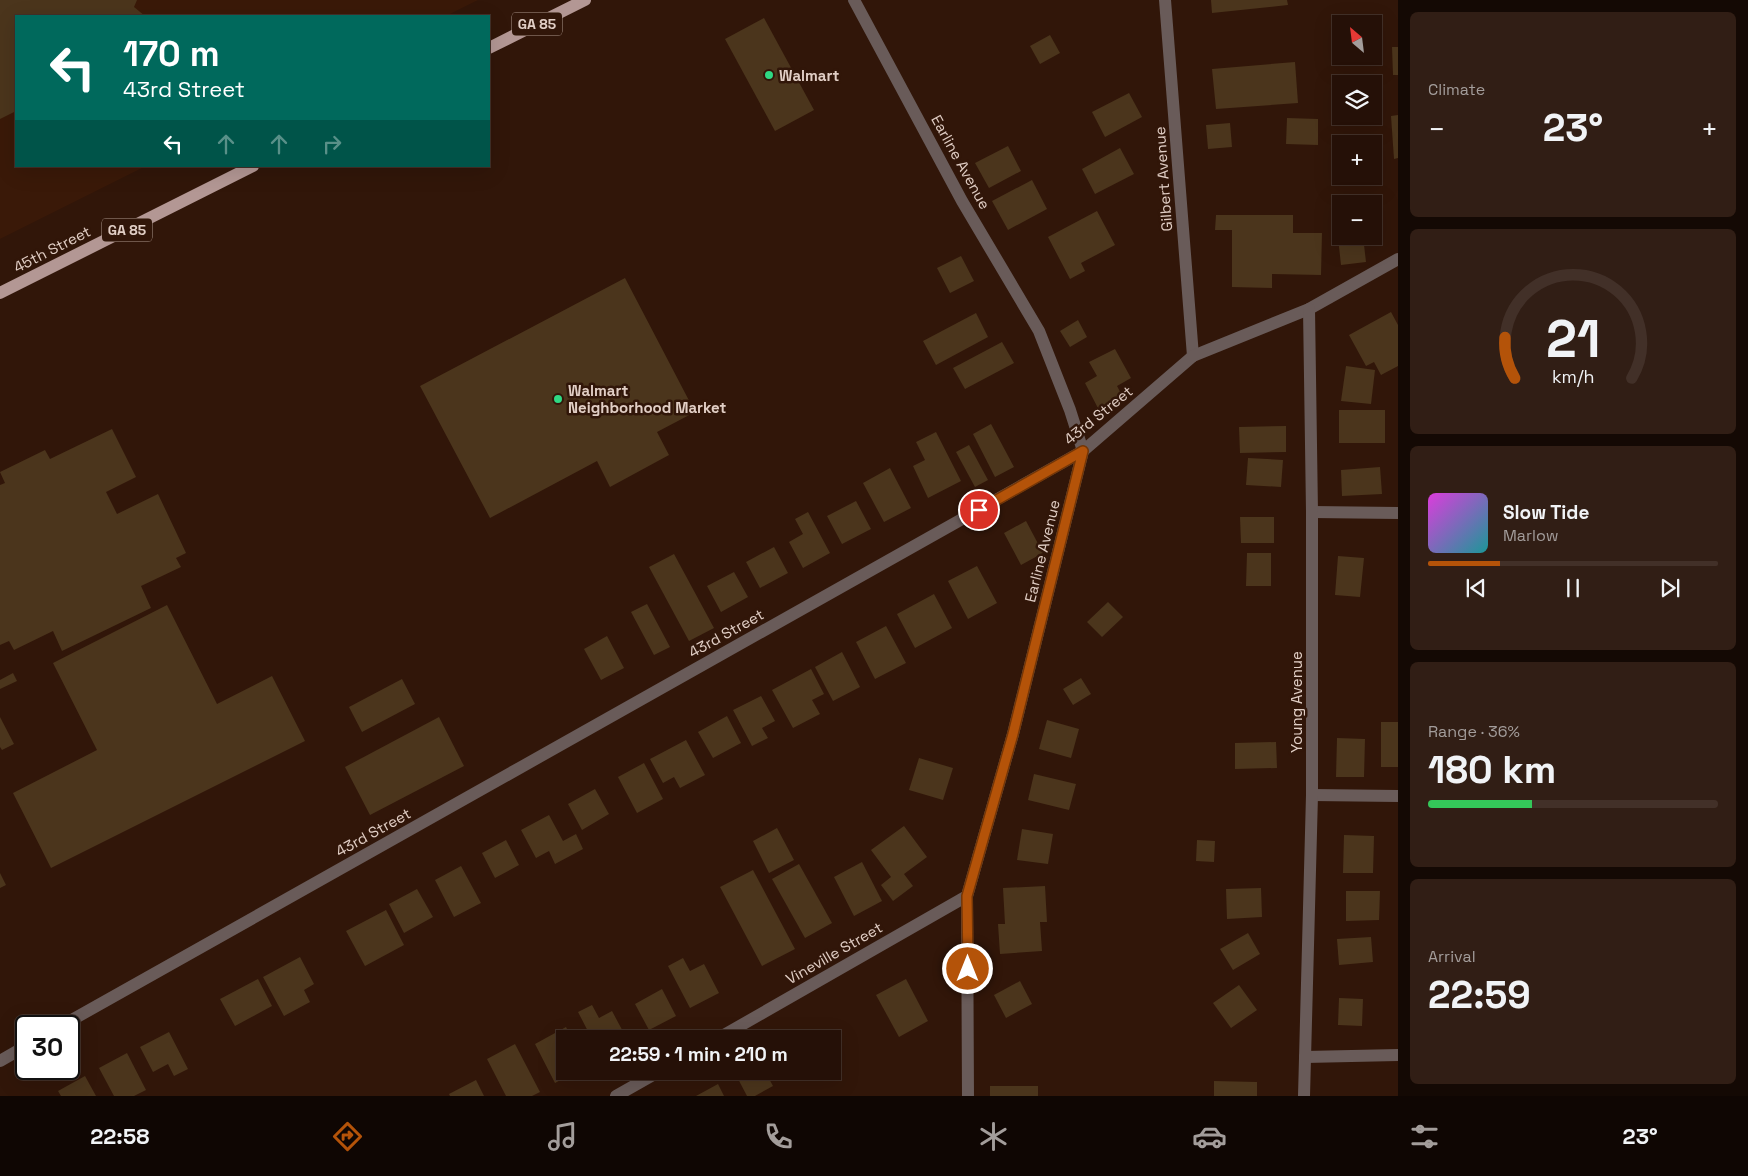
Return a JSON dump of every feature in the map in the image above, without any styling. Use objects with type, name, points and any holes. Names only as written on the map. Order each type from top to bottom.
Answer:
[{"type":"main road","name":"GA 85","points":[[490,48],[585,0]]},
{"type":"main road","name":"45th Street","points":[[0,294],[251,167]]},
{"type":"street","name":"Earline Avenue","points":[[854,0],[962,201],[1039,331],[1070,410],[1083,451],[1013,734],[967,896],[968,1096]]},
{"type":"street","name":"Gilbert Avenue","points":[[1165,0],[1193,356]]},
{"type":"street","name":"43rd Street","points":[[80,1015],[1083,451],[1193,356],[1309,309],[1398,259]]},
{"type":"street","name":"Young Avenue","points":[[1304,1096],[1312,795],[1312,512],[1309,309]]},
{"type":"street","points":[[1312,512],[1398,513]]},
{"type":"street","points":[[1312,795],[1398,796]]},
{"type":"street","name":"Vineville Street","points":[[733,1030],[967,896]]},
{"type":"street","points":[[0,1060],[15,1052]]},
{"type":"street","points":[[1305,1057],[1398,1055]]},
{"type":"street","points":[[616,1096],[644,1080]]},
{"type":"shaded area","points":[[0,0],[478,0],[448,15],[15,15],[15,167],[144,167],[0,239]]},
{"type":"building","points":[[0,0],[137,0],[134,7],[144,15],[15,15],[15,112],[0,119]]},
{"type":"building","points":[[1211,0],[1287,0],[1288,5],[1212,13]]},
{"type":"building","name":"Walmart","points":[[764,18],[814,110],[775,131],[725,39]]},
{"type":"building","points":[[1050,35],[1060,53],[1040,64],[1030,46]]},
{"type":"building","points":[[1392,47],[1398,47],[1398,75],[1393,75]]},
{"type":"building","points":[[1295,62],[1298,103],[1216,109],[1212,69]]},
{"type":"building","points":[[1129,93],[1142,117],[1105,137],[1092,112]]},
{"type":"building","points":[[1398,115],[1398,158],[1394,159],[1391,116]]},
{"type":"building","points":[[1287,118],[1318,119],[1318,145],[1286,144]]},
{"type":"building","points":[[1230,123],[1232,147],[1208,149],[1206,125]]},
{"type":"building","points":[[1008,146],[1021,171],[989,188],[975,163]]},
{"type":"building","points":[[1120,148],[1134,174],[1095,194],[1082,169]]},
{"type":"building","points":[[1032,180],[1047,209],[1008,230],[992,201]]},
{"type":"building","points":[[1097,211],[1115,245],[1081,263],[1085,271],[1070,279],[1048,237]]},
{"type":"building","points":[[1216,215],[1293,215],[1293,233],[1322,233],[1321,275],[1272,274],[1272,288],[1232,287],[1232,230],[1215,230]]},
{"type":"building","points":[[1339,245],[1364,245],[1366,262],[1341,265]]},
{"type":"building","points":[[961,256],[974,281],[950,293],[937,268]]},
{"type":"building","name":"Walmart Neighborhood Market","points":[[625,278],[695,412],[657,432],[669,455],[610,487],[597,461],[490,518],[420,386]]},
{"type":"building","points":[[1391,312],[1398,325],[1398,366],[1381,375],[1374,362],[1366,366],[1349,335]]},
{"type":"building","points":[[976,313],[988,337],[936,365],[923,341]]},
{"type":"building","points":[[1078,320],[1087,337],[1070,347],[1060,331]]},
{"type":"building","points":[[1002,342],[1014,363],[965,389],[953,368]]},
{"type":"building","points":[[1115,349],[1131,378],[1117,386],[1125,401],[1101,414],[1085,383],[1097,376],[1089,362]]},
{"type":"building","points":[[1346,366],[1375,370],[1371,404],[1341,401]]},
{"type":"building","points":[[1339,410],[1385,410],[1385,443],[1339,443]]},
{"type":"building","points":[[991,424],[1014,467],[995,477],[973,434]]},
{"type":"building","points":[[1286,426],[1286,452],[1240,453],[1239,427]]},
{"type":"building","points":[[112,429],[136,477],[106,492],[117,514],[158,494],[186,553],[176,558],[181,567],[141,586],[151,608],[62,651],[53,631],[14,650],[9,641],[0,645],[0,485],[5,483],[0,472],[45,450],[50,459]]},
{"type":"building","points":[[936,432],[961,481],[928,498],[913,466],[925,460],[916,442]]},
{"type":"building","points":[[969,445],[988,480],[975,487],[956,452]]},
{"type":"building","points":[[1248,458],[1283,460],[1281,487],[1246,485]]},
{"type":"building","points":[[1380,467],[1382,494],[1342,496],[1341,470]]},
{"type":"building","points":[[890,468],[911,508],[884,522],[863,483]]},
{"type":"building","points":[[856,501],[871,529],[842,544],[827,516]]},
{"type":"building","points":[[808,512],[830,553],[803,568],[789,542],[803,534],[795,519]]},
{"type":"building","points":[[1240,517],[1274,517],[1274,543],[1241,543]]},
{"type":"building","points":[[1026,521],[1043,553],[1021,565],[1004,533]]},
{"type":"building","points":[[774,547],[788,573],[760,588],[746,562]]},
{"type":"building","points":[[1247,553],[1271,553],[1271,586],[1246,586]]},
{"type":"building","points":[[674,554],[714,628],[689,641],[649,567]]},
{"type":"building","points":[[1338,556],[1364,558],[1360,597],[1335,595]]},
{"type":"building","points":[[977,566],[997,603],[968,619],[948,581]]},
{"type":"building","points":[[734,572],[748,597],[721,612],[707,586]]},
{"type":"building","points":[[934,594],[952,628],[915,648],[897,614]]},
{"type":"building","points":[[1108,602],[1123,617],[1102,637],[1087,622]]},
{"type":"building","points":[[647,604],[670,647],[654,655],[631,612]]},
{"type":"building","points":[[167,605],[217,704],[272,676],[305,741],[51,868],[13,793],[97,750],[53,663]]},
{"type":"building","points":[[886,626],[906,663],[875,679],[856,642]]},
{"type":"building","points":[[607,636],[624,668],[601,680],[584,649]]},
{"type":"building","points":[[842,652],[860,687],[833,701],[815,667]]},
{"type":"building","points":[[811,669],[824,694],[812,700],[820,714],[793,728],[772,690]]},
{"type":"building","points":[[13,673],[17,681],[0,689],[0,680]]},
{"type":"building","points":[[1081,678],[1091,694],[1073,705],[1063,689]]},
{"type":"building","points":[[402,679],[415,704],[362,732],[349,707]]},
{"type":"building","points":[[761,696],[775,721],[762,728],[768,738],[752,746],[733,710]]},
{"type":"building","points":[[727,716],[741,743],[713,758],[698,732]]},
{"type":"building","points":[[0,717],[14,744],[2,750],[0,747]]},
{"type":"building","points":[[439,717],[464,766],[370,815],[345,767]]},
{"type":"building","points":[[1047,720],[1079,729],[1071,758],[1039,749]]},
{"type":"building","points":[[1381,722],[1398,722],[1398,767],[1381,767]]},
{"type":"building","points":[[1337,738],[1365,739],[1364,777],[1336,777]]},
{"type":"building","points":[[686,740],[705,775],[680,788],[674,777],[663,783],[650,759]]},
{"type":"building","points":[[1276,742],[1277,768],[1235,769],[1235,743]]},
{"type":"building","points":[[919,758],[953,768],[943,800],[909,790]]},
{"type":"building","points":[[644,763],[663,799],[637,813],[618,777]]},
{"type":"building","points":[[1034,774],[1076,784],[1069,810],[1028,800]]},
{"type":"building","points":[[595,789],[609,814],[582,830],[568,804]]},
{"type":"building","points":[[549,815],[563,841],[576,834],[583,849],[555,864],[549,851],[536,858],[521,830]]},
{"type":"building","points":[[904,826],[927,857],[904,874],[913,886],[893,901],[881,885],[891,877],[871,850]]},
{"type":"building","points":[[777,828],[794,860],[769,873],[753,841]]},
{"type":"building","points":[[1022,829],[1053,834],[1048,864],[1017,860]]},
{"type":"building","points":[[1344,835],[1374,836],[1373,873],[1343,873]]},
{"type":"building","points":[[506,840],[519,865],[495,878],[482,853]]},
{"type":"building","points":[[1197,840],[1215,841],[1214,862],[1196,861]]},
{"type":"building","points":[[862,862],[882,901],[854,916],[834,877]]},
{"type":"building","points":[[799,864],[832,923],[805,938],[772,879]]},
{"type":"building","points":[[461,866],[481,903],[454,917],[435,880]]},
{"type":"building","points":[[753,870],[795,949],[762,966],[720,887]]},
{"type":"building","points":[[0,873],[6,885],[0,888]]},
{"type":"building","points":[[1045,886],[1047,922],[1040,922],[1042,951],[1000,954],[998,924],[1005,924],[1003,888]]},
{"type":"building","points":[[1261,888],[1262,917],[1227,919],[1226,889]]},
{"type":"building","points":[[417,889],[433,917],[404,933],[389,904]]},
{"type":"building","points":[[1346,891],[1380,891],[1379,920],[1346,921]]},
{"type":"building","points":[[386,910],[404,945],[365,966],[346,931]]},
{"type":"building","points":[[1248,933],[1260,954],[1233,970],[1220,949]]},
{"type":"building","points":[[1371,937],[1373,962],[1339,965],[1337,939]]},
{"type":"building","points":[[300,957],[314,984],[304,990],[310,1002],[284,1016],[263,977]]},
{"type":"building","points":[[683,958],[690,971],[704,964],[719,993],[690,1008],[668,966]]},
{"type":"building","points":[[258,979],[272,1006],[235,1026],[220,999]]},
{"type":"building","points":[[906,979],[928,1021],[899,1037],[876,995]]},
{"type":"building","points":[[1020,981],[1032,1004],[1006,1018],[994,995]]},
{"type":"building","points":[[1239,985],[1257,1010],[1231,1028],[1213,1003]]},
{"type":"building","points":[[662,989],[676,1016],[649,1030],[635,1004]]},
{"type":"building","points":[[1339,998],[1363,999],[1362,1026],[1338,1025]]},
{"type":"building","points":[[592,1005],[599,1018],[612,1011],[622,1030],[587,1030],[578,1012]]},
{"type":"building","points":[[169,1032],[188,1069],[174,1076],[168,1064],[153,1072],[140,1047]]},
{"type":"building","points":[[556,1032],[556,1080],[560,1080],[555,1083],[535,1044]]},
{"type":"building","points":[[515,1044],[540,1092],[532,1096],[506,1096],[487,1059]]},
{"type":"building","points":[[127,1053],[146,1090],[134,1096],[114,1096],[99,1068]]},
{"type":"building","points":[[85,1076],[96,1096],[61,1096],[58,1091]]},
{"type":"building","points":[[476,1080],[484,1096],[450,1096],[449,1094]]},
{"type":"building","points":[[739,1080],[770,1080],[773,1086],[755,1096],[747,1096]]},
{"type":"building","points":[[1214,1081],[1257,1082],[1257,1096],[1214,1096]]},
{"type":"building","points":[[718,1084],[724,1096],[696,1096]]},
{"type":"building","points":[[990,1086],[1038,1086],[1038,1096],[990,1096]]},
{"type":"place","name":"Walmart","points":[[769,75]]},
{"type":"place","name":"Walmart Neighborhood Market","points":[[558,399]]},
{"type":"route","points":[[968,969],[967,896],[1013,734],[1083,451],[979,510]]}]
